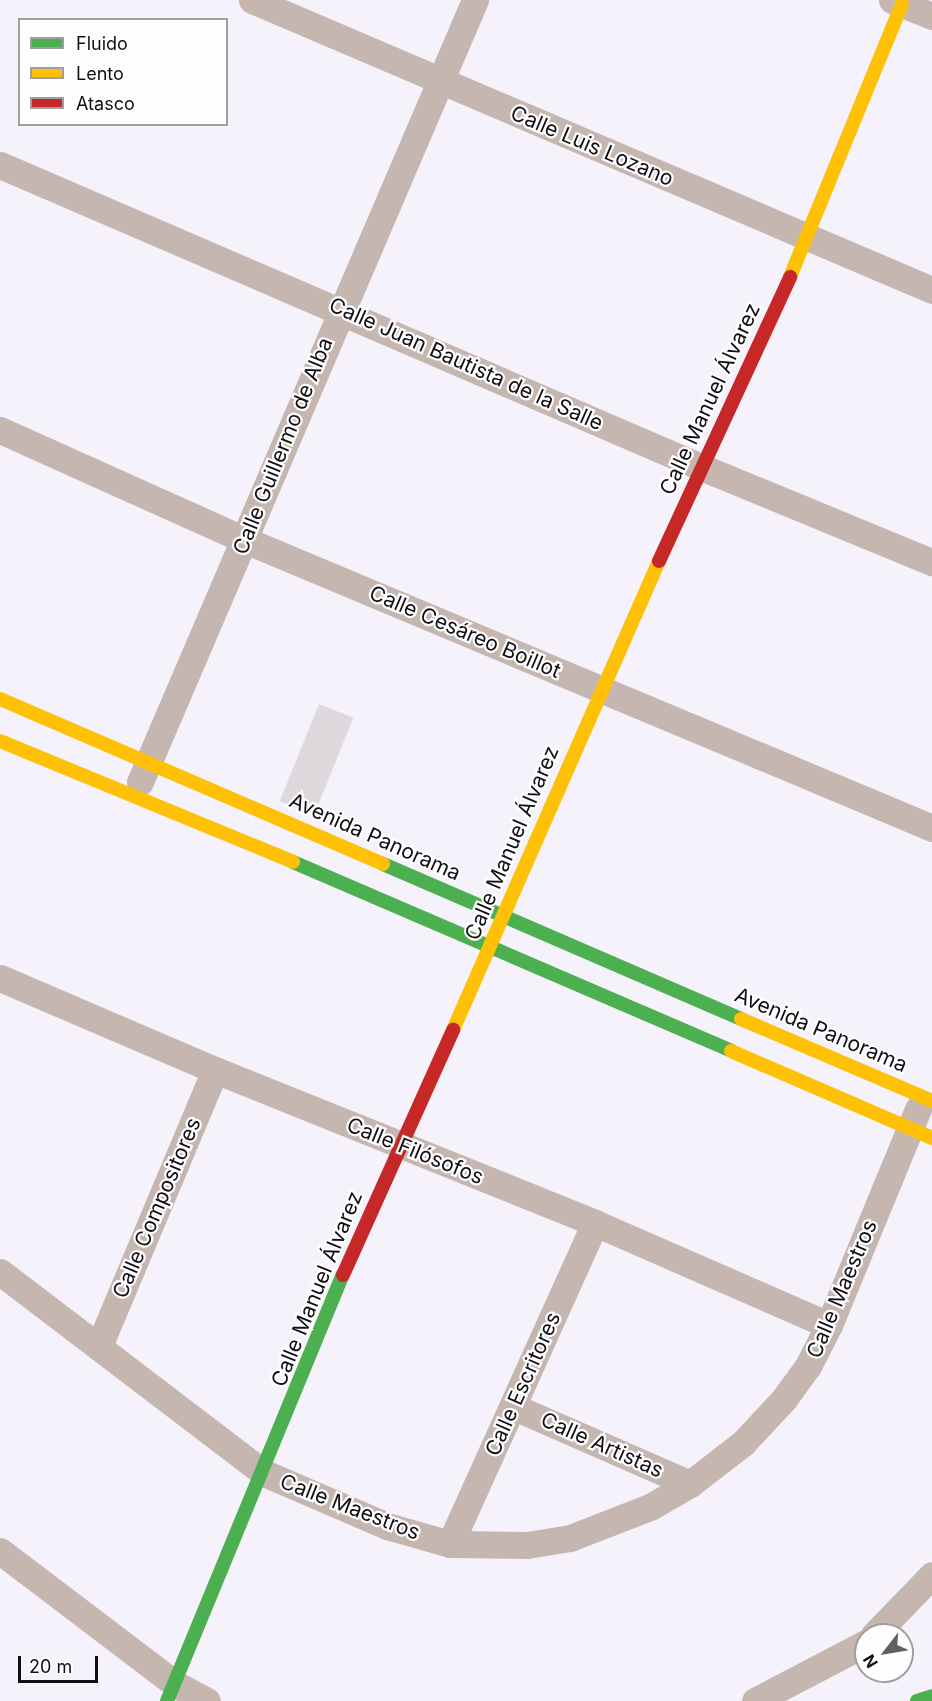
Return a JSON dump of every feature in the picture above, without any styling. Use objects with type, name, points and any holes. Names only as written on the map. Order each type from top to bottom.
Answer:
[{"type":"street","name":"Calle Luis Lozano","points":[[252,0],[807,239],[932,290]]},
{"type":"street","name":"Calle Guillermo de Alba","points":[[135,794],[147,760],[245,540],[340,309],[443,82],[475,0]]},
{"type":"street","points":[[897,2],[932,16]]},
{"type":"street","name":"Calle Manuel Álvarez","points":[[171,1692],[400,1146],[504,916],[600,689],[807,239],[897,2]]},
{"type":"street","name":"Calle Juan Bautista de la Salle","points":[[0,165],[340,309],[701,467],[932,562]]},
{"type":"street","name":"Calle Cesáreo Boillot","points":[[0,430],[245,540],[932,828]]},
{"type":"street","name":"Avenida Panorama","points":[[0,699],[147,760],[927,1099]]},
{"type":"street","points":[[0,741],[135,794],[489,950],[920,1133]]},
{"type":"street","name":"Calle Filósofos","points":[[0,978],[400,1146],[595,1222],[829,1325]]},
{"type":"street","name":"Calle Compositores","points":[[99,1346],[215,1070]]},
{"type":"street","name":"Calle Maestros","points":[[0,1272],[264,1473],[387,1526],[450,1544],[527,1545],[570,1538],[650,1507],[690,1484],[743,1443],[784,1399],[808,1366],[829,1325],[920,1133],[927,1099]]},
{"type":"street","name":"Calle Escritores","points":[[450,1544],[514,1407],[595,1222]]},
{"type":"street","name":"Calle Artistas","points":[[514,1407],[690,1484]]},
{"type":"street","points":[[0,1551],[171,1692],[207,1701]]},
{"type":"street","points":[[886,1623],[932,1575]]},
{"type":"street","points":[[754,1701],[854,1649]]},
{"type":"street","points":[[917,1701],[932,1696]]},
{"type":"building","points":[[319,704],[353,718],[314,815],[280,801]]},
{"type":"traffic: fast","points":[[293,862],[731,1051]]},
{"type":"traffic: fast","points":[[383,864],[741,1019]]},
{"type":"traffic: fast","points":[[167,1701],[343,1275]]},
{"type":"traffic: fast","points":[[917,1701],[932,1696]]},
{"type":"traffic: slow","points":[[790,277],[902,4]]},
{"type":"traffic: slow","points":[[453,1030],[659,561]]},
{"type":"traffic: slow","points":[[0,699],[383,864]]},
{"type":"traffic: slow","points":[[0,741],[293,862]]},
{"type":"traffic: slow","points":[[741,1019],[932,1101]]},
{"type":"traffic: slow","points":[[731,1051],[932,1138]]},
{"type":"traffic: jam","points":[[659,561],[790,277]]},
{"type":"traffic: jam","points":[[343,1275],[453,1030]]}]
